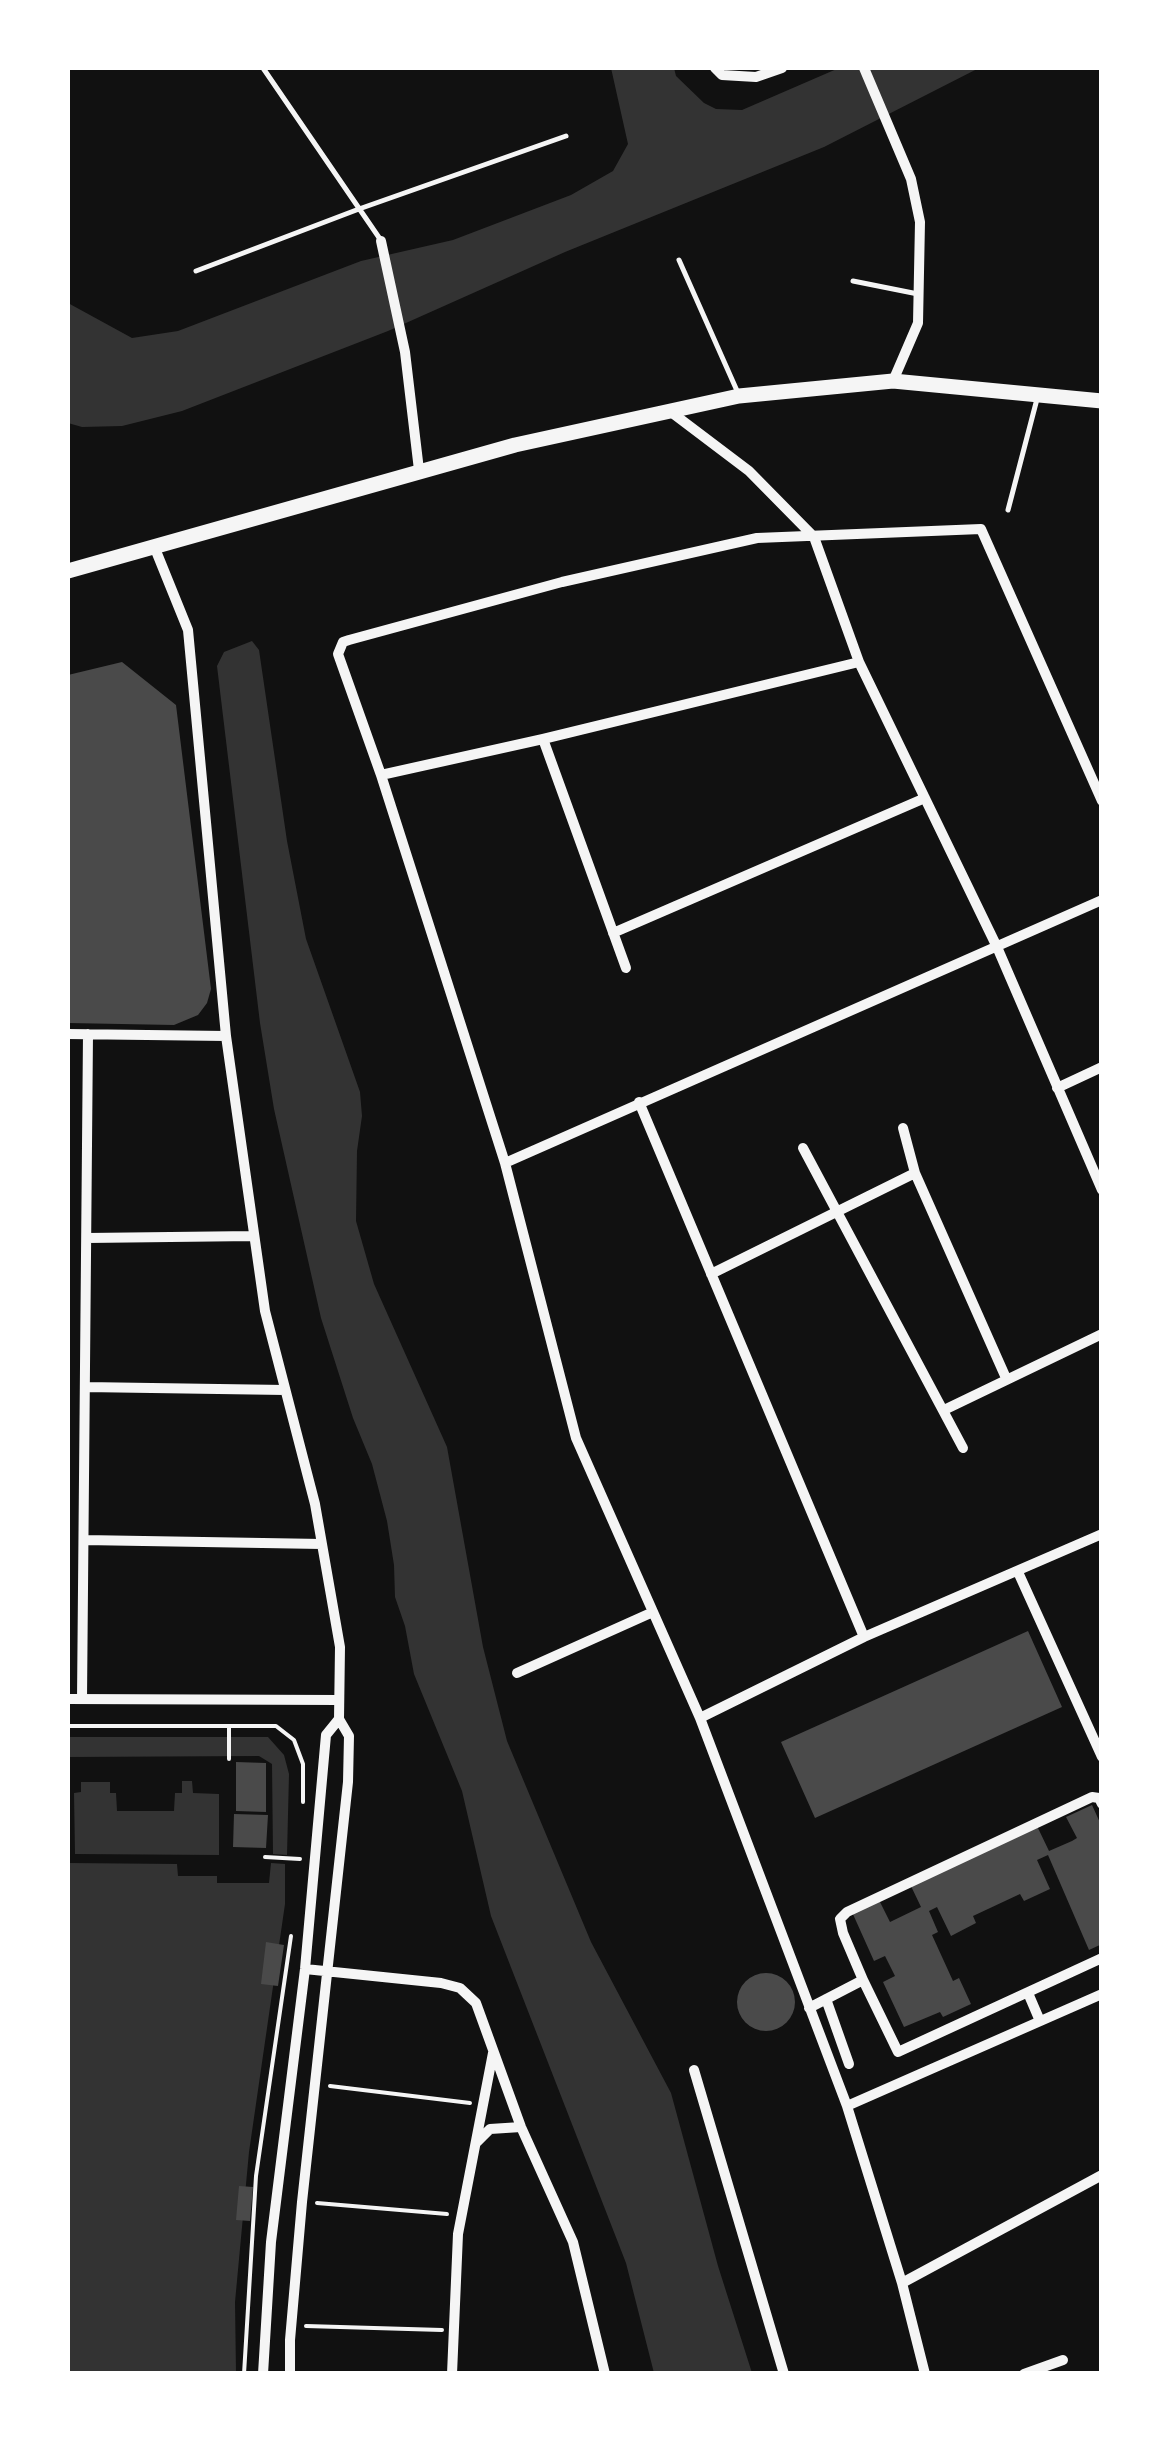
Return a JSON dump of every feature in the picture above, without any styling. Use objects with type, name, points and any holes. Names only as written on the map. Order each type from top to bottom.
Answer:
[{"type":"main road","points":[[68,571],[419,470],[739,396],[893,381],[1102,401]]},
{"type":"street","points":[[715,68],[722,75],[756,77],[782,68]]},
{"type":"street","points":[[864,68],[911,179],[920,222],[918,323],[893,381]]},
{"type":"street","points":[[381,241],[404,352],[419,470]]},
{"type":"street","points":[[671,412],[748,471],[814,537],[859,662],[997,947],[1102,1190]]},
{"type":"street","points":[[925,2374],[902,2283],[847,2106],[700,1718],[576,1438],[506,1163],[338,654],[343,642],[349,640],[562,582],[756,538],[981,529],[1102,801]]},
{"type":"street","points":[[154,546],[188,630],[226,1036],[254,1236],[265,1311],[322,1544],[340,1647],[339,1718],[350,1736],[302,2202],[290,2374]]},
{"type":"street","points":[[381,775],[859,662]]},
{"type":"street","points":[[542,739],[626,968]]},
{"type":"street","points":[[614,933],[925,798]]},
{"type":"street","points":[[506,1163],[1102,900]]},
{"type":"street","points":[[68,1034],[226,1036]]},
{"type":"street","points":[[82,1699],[88,1034]]},
{"type":"street","points":[[1056,1088],[1102,1067]]},
{"type":"street","points":[[638,1102],[864,1637]]},
{"type":"street","points":[[903,1128],[915,1173],[1006,1378]]},
{"type":"street","points":[[803,1148],[963,1448]]},
{"type":"street","points":[[710,1274],[915,1173]]},
{"type":"street","points":[[86,1238],[254,1236]]},
{"type":"street","points":[[944,1410],[1102,1334]]},
{"type":"street","points":[[85,1387],[286,1390]]},
{"type":"street","points":[[700,1718],[864,1637],[1102,1534]]},
{"type":"street","points":[[84,1540],[322,1544]]},
{"type":"street","points":[[1018,1572],[1102,1757]]},
{"type":"street","points":[[517,1673],[653,1612]]},
{"type":"street","points":[[68,1699],[339,1700]]},
{"type":"street","points":[[263,2374],[271,2242],[305,1969],[326,1735],[339,1718]]},
{"type":"street","points":[[1102,1804],[1098,1798],[1092,1798],[846,1912],[840,1919],[863,1980],[898,2052],[1102,1958]]},
{"type":"street","points":[[305,1969],[441,1983],[460,1988],[476,2003],[520,2126],[573,2242],[604,2374]]},
{"type":"street","points":[[809,2008],[863,1980]]},
{"type":"street","points":[[1028,1992],[1040,2021]]},
{"type":"street","points":[[847,2106],[1102,1994]]},
{"type":"street","points":[[826,1998],[849,2064]]},
{"type":"street","points":[[452,2374],[462,2215],[494,2052]]},
{"type":"street","points":[[694,2070],[784,2374]]},
{"type":"street","points":[[475,2144],[490,2129],[520,2126]]},
{"type":"street","points":[[902,2283],[1102,2175]]},
{"type":"street","points":[[1024,2374],[1063,2360]]},
{"type":"lane","points":[[263,68],[381,241]]},
{"type":"lane","points":[[196,271],[566,136]]},
{"type":"lane","points":[[679,260],[739,396]]},
{"type":"lane","points":[[852,281],[921,295]]},
{"type":"lane","points":[[1008,510],[1038,396]]},
{"type":"path","points":[[68,1726],[276,1726],[294,1740],[303,1764],[304,1815]]},
{"type":"path","points":[[228,1726],[229,1759]]},
{"type":"path","points":[[298,1874],[301,1844]]},
{"type":"path","points":[[265,1858],[300,1859]]},
{"type":"path","points":[[244,2374],[256,2176],[293,1922]]},
{"type":"path","points":[[316,2084],[483,2104]]},
{"type":"path","points":[[302,2202],[462,2215]]},
{"type":"path","points":[[292,2326],[454,2330]]},
{"type":"shaded area","points":[[611,68],[674,68],[676,76],[704,103],[716,109],[742,110],[839,68],[979,68],[824,147],[565,252],[388,331],[182,411],[122,426],[82,427],[68,423],[68,303],[132,338],[178,331],[361,261],[453,240],[571,195],[613,171],[628,144]]},
{"type":"shaded area","points":[[252,641],[259,650],[287,841],[306,939],[360,1092],[356,1221],[374,1284],[447,1447],[483,1647],[507,1741],[591,1942],[671,2093],[752,2373],[654,2373],[626,2263],[491,1916],[462,1791],[414,1674],[395,1597],[387,1521],[372,1464],[321,1318],[274,1109],[260,1023],[217,666],[224,652]]},
{"type":"shaded area","points":[[68,1737],[268,1737],[284,1755],[289,1774],[287,1855],[273,1854],[272,1764],[259,1756],[68,1757]]},
{"type":"shaded area","points":[[182,1781],[192,1781],[193,1793],[219,1794],[219,1855],[75,1854],[74,1793],[81,1792],[81,1782],[110,1782],[110,1793],[116,1793],[117,1811],[174,1811],[175,1793],[182,1793]]},
{"type":"shaded area","points":[[68,1863],[177,1864],[178,1876],[217,1876],[217,1883],[269,1883],[271,1863],[285,1864],[285,1904],[249,2152],[235,2302],[236,2373],[68,2374]]},
{"type":"building","points":[[122,662],[176,705],[211,989],[198,1015],[174,1025],[68,1023],[68,675]]},
{"type":"building","points":[[1028,1631],[1062,1707],[815,1818],[781,1742]]},
{"type":"building","points":[[236,1762],[266,1763],[266,1812],[236,1811]]},
{"type":"building","points":[[1092,1805],[1102,1827],[1102,1944],[1089,1950],[1048,1855],[1037,1860],[1050,1889],[1024,1901],[1020,1894],[973,1916],[976,1923],[951,1936],[937,1907],[929,1911],[938,1932],[932,1935],[953,1981],[959,1978],[971,2004],[943,2017],[940,2012],[904,2027],[883,1982],[895,1976],[885,1956],[874,1961],[852,1912],[879,1900],[890,1922],[921,1907],[910,1884],[1037,1826],[1049,1851],[1072,1841],[1077,1838],[1066,1817]]},
{"type":"building","points":[[234,1814],[268,1815],[266,1848],[233,1847]]},
{"type":"building","points":[[266,1942],[284,1945],[278,1986],[261,1984]]},
{"type":"building","points":[[766,1973],[786,1982],[795,2002],[786,2022],[766,2031],[746,2022],[737,2002],[746,1982]]},
{"type":"building","points":[[239,2186],[253,2187],[250,2221],[236,2220]]}]
